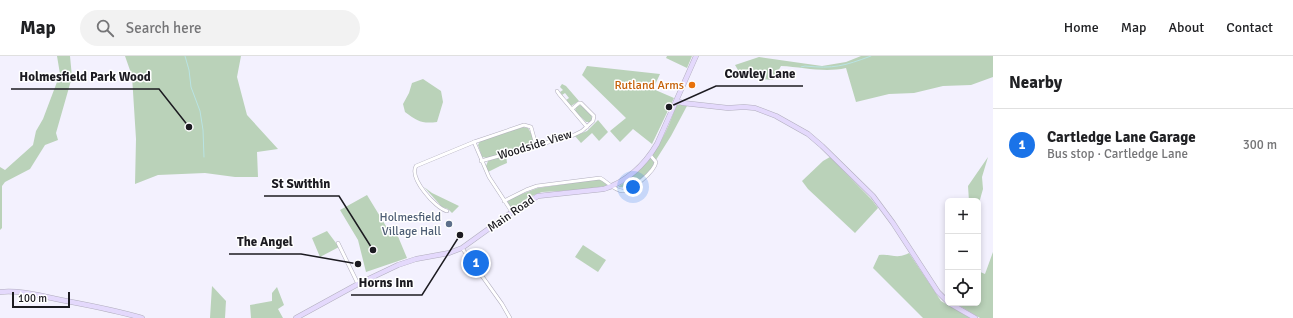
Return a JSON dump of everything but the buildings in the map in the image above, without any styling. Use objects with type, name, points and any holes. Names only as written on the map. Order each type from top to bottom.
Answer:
[{"type":"main road","name":"Main Road","points":[[296,318],[358,284],[406,262],[448,253],[462,248],[532,198],[538,196],[596,190],[613,186],[626,179],[638,170],[650,155],[660,138],[696,56]]},
{"type":"main road","points":[[677,101],[728,108],[744,106],[755,108],[776,116],[808,134],[873,196],[893,223],[938,292],[945,299]]},
{"type":"main road","points":[[0,292],[12,291],[34,294],[110,309],[142,318]]},
{"type":"main road","points":[[954,306],[975,318]]},
{"type":"street","name":"Woodside View","points":[[557,91],[587,126]]},
{"type":"street","name":"Woodside View","points":[[481,161],[574,134],[587,126],[594,118],[592,113],[581,103],[572,109]]},
{"type":"street","points":[[447,211],[437,206],[425,192],[415,175],[414,168],[492,135],[527,125],[531,127],[536,145]]},
{"type":"street","points":[[474,142],[481,161],[493,185],[512,212]]},
{"type":"street","name":"Main Road","points":[[613,186],[619,190],[625,191],[645,177],[656,165],[656,162],[650,155]]},
{"type":"street","points":[[504,201],[526,190],[553,183],[600,178],[613,186]]},
{"type":"street","points":[[338,243],[358,284]]},
{"type":"street","points":[[462,248],[502,304],[510,318]]},
{"type":"green space","points":[[57,56],[70,56],[72,77],[56,133],[58,140],[45,145],[30,169],[5,182],[2,186],[2,228],[0,230],[0,167],[5,170],[33,145],[36,131],[43,119],[60,74]]},
{"type":"green space","points":[[125,56],[241,56],[237,77],[247,115],[278,149],[257,152],[258,177],[235,177],[205,173],[158,175],[135,184],[136,139],[132,76]]},
{"type":"green space","points":[[667,56],[692,56],[687,68],[666,58]]},
{"type":"green space","points":[[861,56],[993,56],[993,77],[971,85],[943,86],[914,93],[889,94],[856,102],[846,68],[822,70],[781,66],[773,80],[738,77],[738,70],[735,65],[759,57],[822,66],[846,62]]},
{"type":"green space","points":[[587,66],[660,74],[653,89],[674,98],[652,144],[633,129],[620,142],[610,131],[626,118],[582,75]]},
{"type":"green space","points":[[423,79],[441,91],[443,102],[437,122],[427,123],[420,121],[405,112],[403,104],[412,83]]},
{"type":"green space","points":[[562,84],[566,86],[579,101],[571,106],[566,100],[569,98],[565,93],[562,95],[560,92],[563,90],[560,87]]},
{"type":"green space","points":[[688,104],[671,136],[649,171],[639,180],[628,186],[618,187],[633,176],[652,155],[666,131],[677,105]]},
{"type":"green space","points":[[578,105],[583,106],[589,112],[592,117],[590,122],[586,122],[575,111]]},
{"type":"green space","points":[[598,120],[608,132],[599,141],[592,133],[581,143],[575,136],[587,131]]},
{"type":"green space","points":[[523,127],[528,128],[532,135],[533,143],[531,145],[487,158],[482,157],[478,145],[480,141]]},
{"type":"green space","points":[[506,155],[507,163],[488,172],[486,166],[488,161]]},
{"type":"green space","points":[[830,157],[878,208],[855,233],[808,189],[802,181],[823,161]]},
{"type":"green space","points":[[988,157],[982,177],[983,189],[980,198],[969,198],[968,186]]},
{"type":"green space","points":[[600,179],[606,183],[606,186],[578,190],[542,192],[529,197],[512,209],[508,203],[508,200],[511,198],[538,188]]},
{"type":"green space","points":[[424,187],[432,193],[459,206],[452,213],[448,209],[442,207]]},
{"type":"green space","points":[[367,195],[392,236],[397,234],[407,258],[366,272],[358,240],[340,210]]},
{"type":"green space","points":[[327,231],[339,247],[320,257],[312,238]]},
{"type":"green space","points":[[583,245],[606,260],[598,272],[575,257]]},
{"type":"green space","points":[[993,252],[993,318],[980,318],[960,306],[981,306],[981,272],[985,274]]},
{"type":"green space","points":[[909,253],[941,301],[945,303],[945,306],[950,306],[970,318],[923,318],[873,268],[879,255],[904,255]]},
{"type":"green space","points":[[212,286],[226,301],[225,318],[210,318]]},
{"type":"green space","points":[[277,287],[284,305],[278,309],[283,318],[251,318],[250,305],[272,301],[272,293]]},
{"type":"waterway","points":[[185,56],[189,70],[191,87],[200,111],[203,130],[204,157]]},
{"type":"waterway","points":[[801,67],[839,66],[871,56]]},
{"type":"place","name":"Rutland Arms","points":[[692,85]]},
{"type":"place","name":"Cowley Lane","points":[[669,107]]},
{"type":"place","name":"Holmesfield Park Wood","points":[[189,127]]},
{"type":"place","name":"Holmesfield Village Hall","points":[[449,224]]},
{"type":"place","name":"Horns Inn","points":[[460,235]]},
{"type":"place","name":"St Swithin","points":[[373,250]]},
{"type":"place","name":"Cartledge Lane Garage","points":[[476,263]]},
{"type":"place","name":"The Angel","points":[[358,264]]}]
